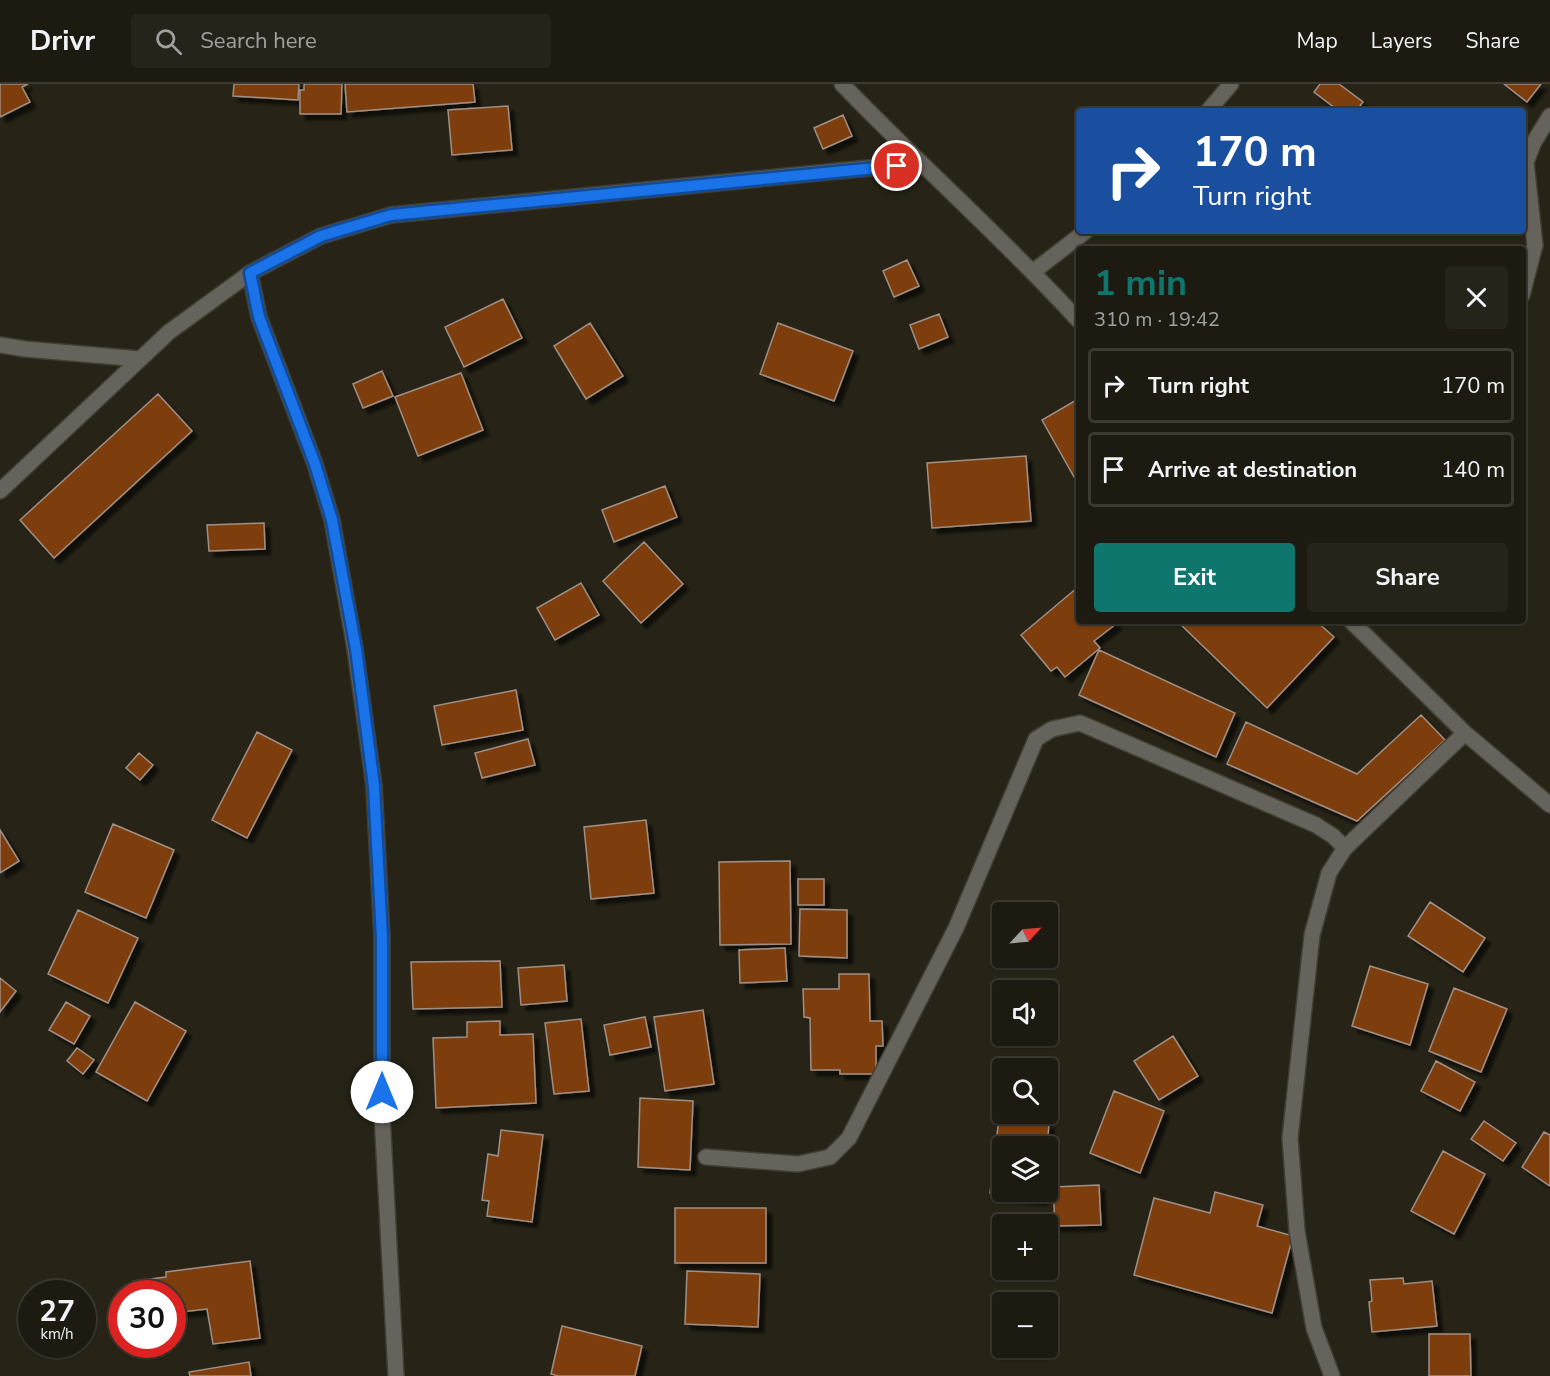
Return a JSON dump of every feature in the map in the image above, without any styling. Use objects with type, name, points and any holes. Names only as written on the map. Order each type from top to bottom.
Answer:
[{"type":"street","points":[[842,84],[920,164],[1034,271],[1076,318]]},
{"type":"street","points":[[1211,108],[1231,84]]},
{"type":"street","points":[[1526,279],[1535,244],[1526,162],[1534,142],[1550,116]]},
{"type":"street","points":[[0,490],[169,332],[250,273],[321,236],[391,215],[920,164]]},
{"type":"street","points":[[1034,271],[1082,234]]},
{"type":"street","points":[[250,273],[259,317],[315,464],[332,520],[356,649],[374,786],[382,938],[382,1114],[396,1376]]},
{"type":"street","points":[[0,345],[140,359]]},
{"type":"street","points":[[1354,624],[1465,734],[1550,805]]},
{"type":"street","points":[[706,1157],[798,1164],[830,1157],[849,1138],[956,928],[1036,739],[1052,729],[1080,723],[1316,825],[1333,836],[1345,848]]},
{"type":"street","points":[[1332,1376],[1312,1317],[1297,1231],[1290,1138],[1312,935],[1329,873],[1345,848],[1465,734]]},
{"type":"building","points":[[0,84],[28,84],[22,87],[30,102],[0,117]]},
{"type":"building","points":[[234,84],[299,84],[298,100],[233,96]]},
{"type":"building","points":[[304,84],[342,84],[341,114],[300,114],[300,90],[304,90]]},
{"type":"building","points":[[345,84],[473,84],[475,102],[347,112]]},
{"type":"building","points":[[1320,84],[1339,84],[1363,102],[1358,108],[1335,108],[1314,92]]},
{"type":"building","points":[[1504,84],[1541,84],[1527,102]]},
{"type":"building","points":[[508,106],[512,150],[452,155],[448,110]]},
{"type":"building","points":[[843,115],[852,136],[823,149],[814,128]]},
{"type":"building","points":[[907,260],[919,286],[894,297],[883,271]]},
{"type":"building","points":[[503,299],[522,338],[464,367],[445,327]]},
{"type":"building","points":[[939,314],[948,337],[919,349],[910,325]]},
{"type":"building","points":[[590,323],[623,376],[586,399],[554,346]]},
{"type":"building","points":[[778,323],[853,351],[834,401],[760,374]]},
{"type":"building","points":[[382,371],[393,396],[363,408],[353,384]]},
{"type":"building","points":[[461,373],[483,430],[418,456],[395,397]]},
{"type":"building","points":[[158,394],[192,431],[54,558],[20,520]]},
{"type":"building","points":[[1076,400],[1076,480],[1042,420]]},
{"type":"building","points":[[1026,456],[1031,521],[932,528],[927,463]]},
{"type":"building","points":[[665,486],[677,517],[614,542],[602,510]]},
{"type":"building","points":[[264,523],[265,549],[209,551],[207,525]]},
{"type":"building","points":[[644,542],[683,584],[641,623],[603,581]]},
{"type":"building","points":[[581,583],[599,615],[555,640],[537,608]]},
{"type":"building","points":[[1076,589],[1076,624],[1116,624],[1094,641],[1100,648],[1065,677],[1057,667],[1051,671],[1021,635]]},
{"type":"building","points":[[1180,624],[1319,624],[1334,637],[1267,708]]},
{"type":"building","points":[[1099,650],[1235,713],[1216,757],[1079,695]]},
{"type":"building","points":[[516,690],[523,730],[442,745],[434,706]]},
{"type":"building","points":[[1421,715],[1445,740],[1357,821],[1227,764],[1246,722],[1357,774]]},
{"type":"building","points":[[257,732],[292,750],[247,838],[212,820]]},
{"type":"building","points":[[528,739],[535,765],[482,778],[475,753]]},
{"type":"building","points":[[139,753],[153,765],[140,780],[126,768]]},
{"type":"building","points":[[646,820],[654,893],[591,899],[584,827]]},
{"type":"building","points":[[113,824],[174,850],[146,918],[85,892]]},
{"type":"building","points":[[0,830],[19,861],[0,873]]},
{"type":"building","points":[[790,861],[791,944],[720,945],[719,862]]},
{"type":"building","points":[[798,879],[824,879],[824,905],[798,905]]},
{"type":"building","points":[[1430,902],[1485,938],[1463,972],[1408,936]]},
{"type":"building","points":[[800,909],[847,910],[847,958],[799,956]]},
{"type":"building","points":[[78,910],[138,938],[108,1003],[48,974]]},
{"type":"building","points":[[785,948],[787,981],[740,983],[739,950]]},
{"type":"building","points":[[500,961],[502,1007],[413,1009],[411,962]]},
{"type":"building","points":[[564,965],[567,1001],[521,1005],[518,968]]},
{"type":"building","points":[[1370,966],[1428,984],[1410,1045],[1352,1026]]},
{"type":"building","points":[[839,974],[869,974],[870,1021],[882,1021],[883,1046],[876,1046],[876,1074],[840,1074],[840,1070],[811,1070],[810,1018],[804,1017],[803,989],[839,989]]},
{"type":"building","points":[[0,978],[16,991],[0,1012]]},
{"type":"building","points":[[1454,988],[1507,1009],[1481,1072],[1429,1051]]},
{"type":"building","points":[[66,1002],[90,1016],[74,1044],[49,1030]]},
{"type":"building","points":[[135,1002],[186,1031],[147,1101],[96,1072]]},
{"type":"building","points":[[703,1010],[714,1084],[665,1091],[654,1017]]},
{"type":"building","points":[[645,1017],[651,1047],[610,1055],[604,1025]]},
{"type":"building","points":[[581,1019],[589,1091],[554,1094],[545,1023]]},
{"type":"building","points":[[500,1021],[500,1035],[533,1034],[536,1103],[436,1108],[433,1038],[467,1037],[467,1022]]},
{"type":"building","points":[[1173,1036],[1198,1076],[1159,1100],[1134,1061]]},
{"type":"building","points":[[77,1048],[94,1060],[83,1074],[67,1061]]},
{"type":"building","points":[[1436,1061],[1475,1082],[1460,1111],[1421,1091]]},
{"type":"building","points":[[1114,1091],[1164,1111],[1140,1173],[1090,1153]]},
{"type":"building","points":[[640,1098],[693,1101],[690,1170],[638,1167]]},
{"type":"building","points":[[1484,1121],[1516,1143],[1503,1161],[1471,1139]]},
{"type":"building","points":[[998,1124],[1049,1124],[1048,1136],[997,1136]]},
{"type":"building","points":[[501,1130],[543,1135],[532,1222],[487,1216],[489,1201],[482,1200],[488,1154],[498,1156]]},
{"type":"building","points":[[1544,1132],[1550,1135],[1550,1186],[1522,1167]]},
{"type":"building","points":[[1443,1151],[1485,1174],[1454,1234],[1411,1211]]},
{"type":"building","points":[[1099,1185],[1101,1225],[1058,1226],[1058,1214],[1054,1214],[1054,1202],[1058,1202],[1058,1187]]},
{"type":"building","points":[[1215,1192],[1263,1205],[1257,1226],[1293,1236],[1272,1313],[1134,1275],[1154,1198],[1210,1213]]},
{"type":"building","points":[[675,1208],[766,1208],[766,1263],[675,1263]]},
{"type":"building","points":[[250,1261],[260,1338],[213,1344],[207,1309],[186,1311],[186,1280],[142,1280],[166,1277],[166,1272]]},
{"type":"building","points":[[687,1271],[760,1274],[758,1327],[685,1324]]},
{"type":"building","points":[[1403,1278],[1404,1284],[1432,1281],[1437,1326],[1372,1332],[1369,1302],[1372,1301],[1370,1280]]},
{"type":"building","points":[[562,1326],[642,1346],[635,1376],[558,1376],[551,1374]]},
{"type":"building","points":[[1429,1334],[1470,1334],[1471,1376],[1429,1376]]},
{"type":"building","points":[[249,1362],[251,1376],[190,1376],[189,1372]]},
{"type":"route","points":[[382,1092],[382,938],[374,786],[356,649],[332,520],[315,464],[259,317],[250,273],[321,236],[391,215],[897,166]]}]
